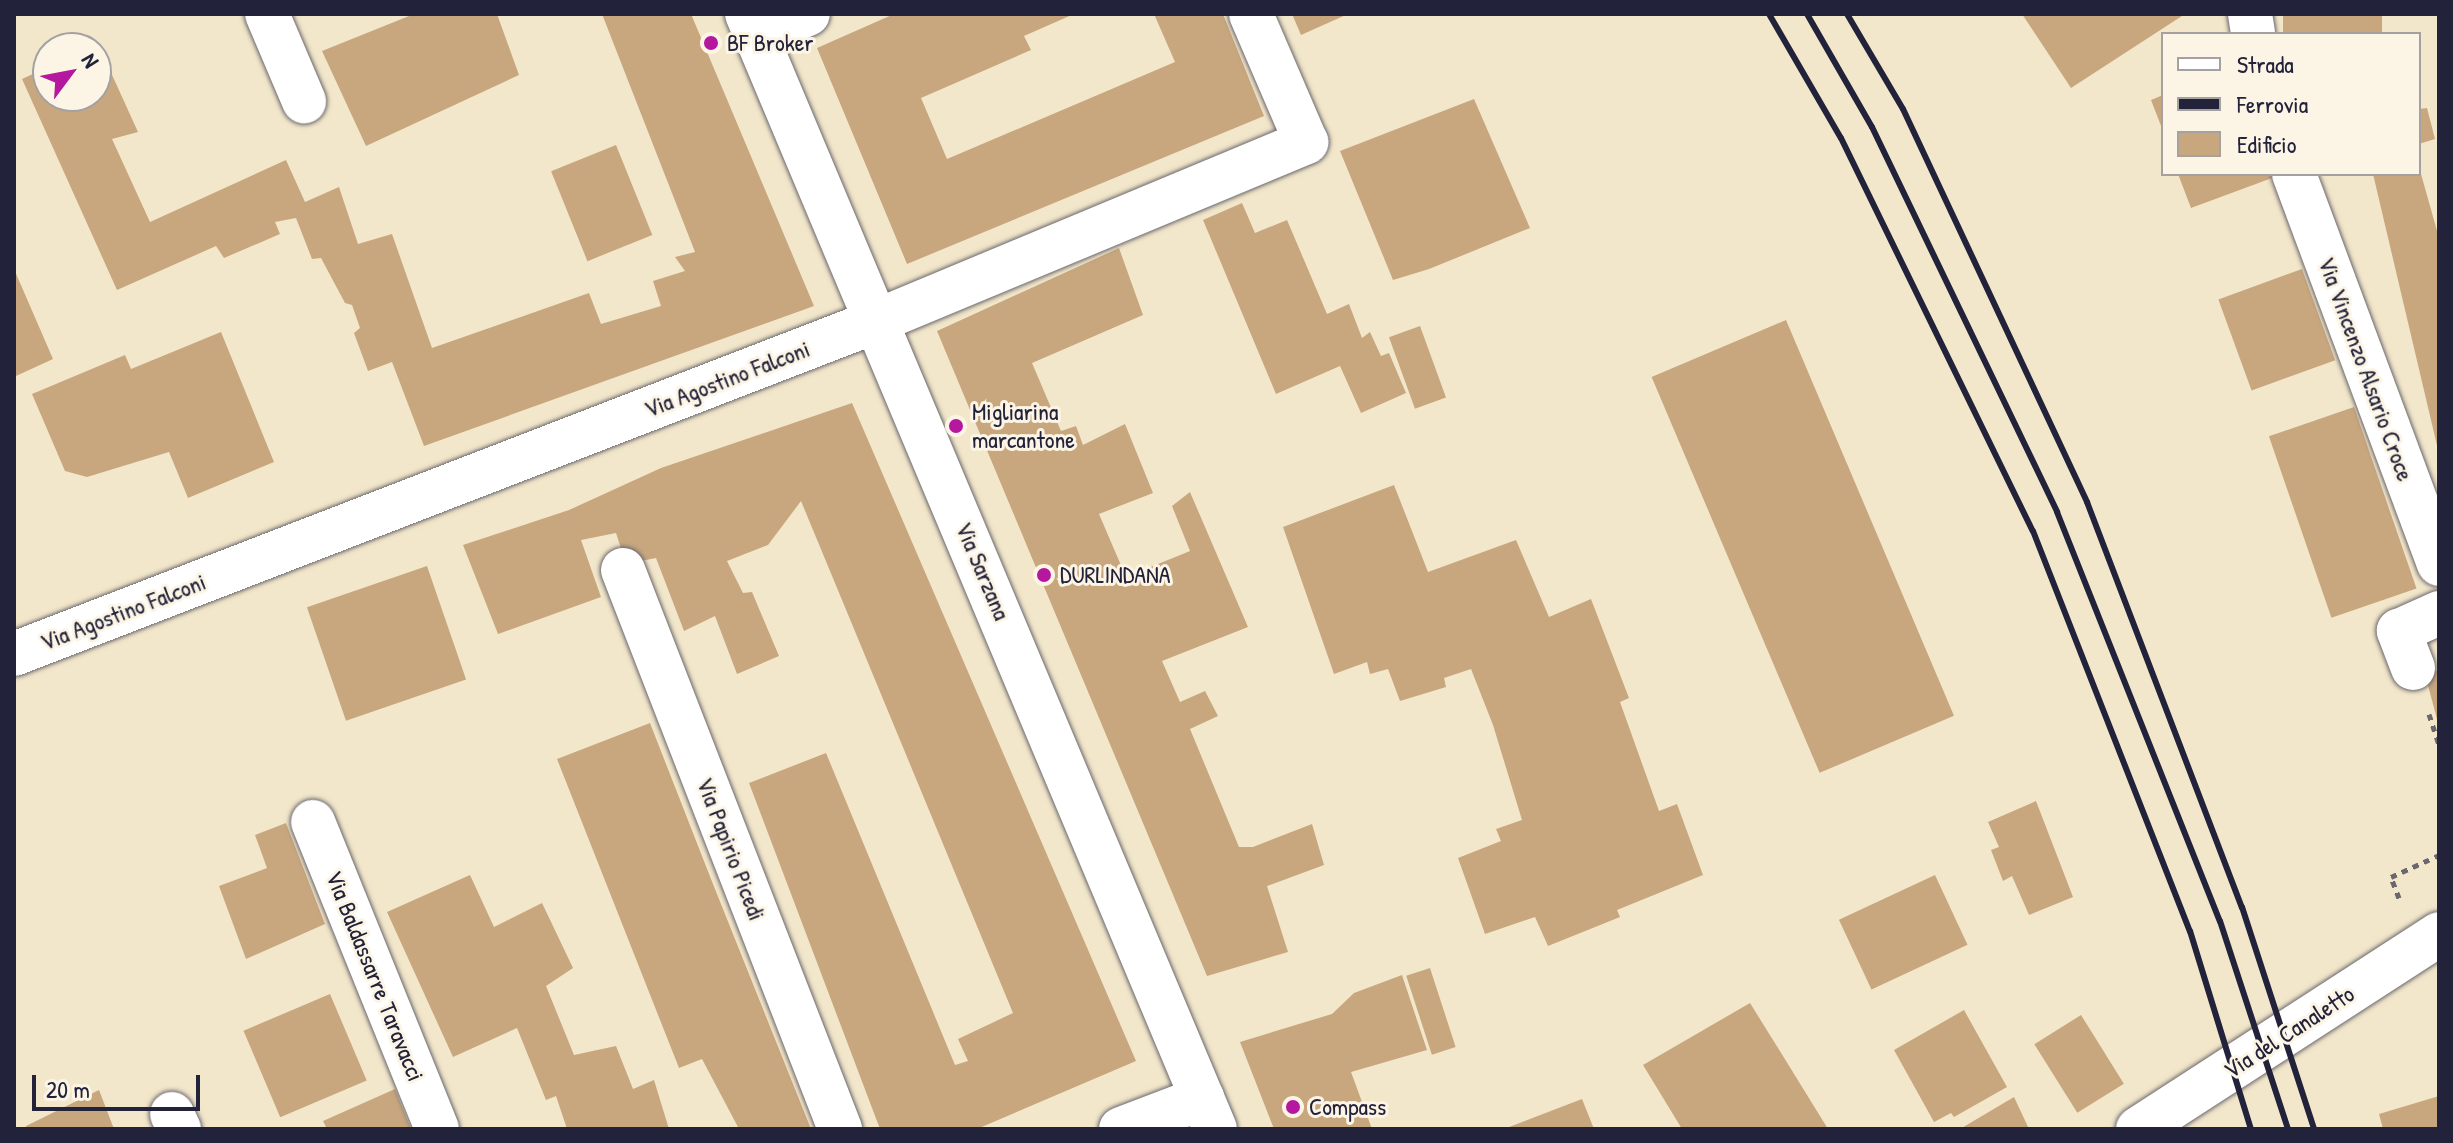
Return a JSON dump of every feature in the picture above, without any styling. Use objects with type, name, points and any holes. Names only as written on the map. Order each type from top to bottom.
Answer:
[{"type":"street","points":[[267,14],[304,101]]},
{"type":"street","points":[[753,25],[808,14]]},
{"type":"street","name":"Via Agostino Falconi","points":[[14,654],[879,320],[1306,142],[1251,14]]},
{"type":"street","name":"Via Sarzana","points":[[753,25],[879,320],[1208,1114]]},
{"type":"street","name":"Via Vincenzo Alsario Croce","points":[[2295,176],[2439,564]]},
{"type":"street","name":"Via Papirio Picedi","points":[[623,570],[840,1129]]},
{"type":"street","points":[[2413,668],[2399,631],[2439,613]]},
{"type":"street","name":"Via Baldassarre Taravacci","points":[[313,822],[437,1129]]},
{"type":"street","name":"Via del Canaletto","points":[[2138,1129],[2439,934]]},
{"type":"street","points":[[1121,1129],[1208,1114]]},
{"type":"building","points":[[414,14],[497,14],[519,75],[366,146],[322,51]]},
{"type":"building","points":[[602,14],[691,14],[814,306],[424,446],[392,362],[368,371],[354,333],[360,328],[352,305],[345,303],[321,258],[312,259],[296,218],[275,222],[280,234],[224,258],[216,246],[117,290],[37,112],[112,112],[112,75],[138,132],[112,139],[150,222],[286,160],[305,202],[339,187],[358,244],[392,234],[432,348],[589,293],[601,324],[661,306],[653,281],[685,271],[675,257],[695,252]]},
{"type":"building","points":[[894,14],[1074,14],[1024,36],[1031,50],[921,98],[947,159],[1175,62],[1154,14],[1223,14],[1264,116],[907,264],[817,48]]},
{"type":"building","points":[[1292,14],[1348,14],[1301,35]]},
{"type":"building","points":[[2022,14],[2185,14],[2071,88]]},
{"type":"building","points":[[2283,14],[2382,14],[2382,32],[2283,32]]},
{"type":"building","points":[[32,74],[32,101],[22,79]]},
{"type":"building","points":[[2161,96],[2161,126],[2151,100]]},
{"type":"building","points":[[1474,99],[1530,228],[1429,269],[1393,280],[1340,151]]},
{"type":"building","points":[[2427,108],[2435,139],[2421,143],[2421,109]]},
{"type":"building","points":[[616,145],[652,235],[587,261],[551,171]]},
{"type":"building","points":[[2421,174],[2439,238],[2439,454],[2373,176]]},
{"type":"building","points":[[2179,176],[2272,176],[2272,178],[2191,208]]},
{"type":"building","points":[[1242,203],[1255,233],[1287,220],[1327,314],[1349,304],[1362,338],[1370,332],[1381,356],[1389,353],[1406,393],[1361,413],[1340,366],[1276,394],[1203,220]]},
{"type":"building","points":[[1119,248],[1143,315],[1032,363],[1061,431],[1076,426],[1083,445],[1125,424],[1153,493],[1099,514],[1126,577],[1190,551],[1172,506],[1190,492],[1248,627],[1162,661],[1180,702],[1205,691],[1218,716],[1190,729],[1239,847],[1253,847],[1312,824],[1324,865],[1267,886],[1288,952],[1207,976],[937,331]]},
{"type":"building","points":[[14,269],[53,359],[16,376],[14,370]]},
{"type":"building","points":[[2302,269],[2335,360],[2252,391],[2218,299]]},
{"type":"building","points":[[1786,320],[1954,716],[1820,773],[1652,377]]},
{"type":"building","points":[[1420,326],[1446,397],[1415,409],[1389,337]]},
{"type":"building","points":[[221,332],[274,462],[188,498],[169,452],[87,477],[65,471],[32,394],[125,355],[131,369]]},
{"type":"building","points":[[852,403],[1136,1061],[977,1129],[880,1129],[749,783],[826,753],[955,1065],[968,1061],[958,1039],[1013,1013],[801,501],[768,545],[727,561],[743,593],[752,592],[779,656],[737,674],[715,616],[684,631],[656,558],[626,564],[616,533],[581,540],[601,597],[498,634],[463,545],[569,510],[661,468]]},
{"type":"building","points":[[2354,407],[2417,589],[2331,618],[2269,436]]},
{"type":"building","points":[[1394,485],[1428,572],[1516,540],[1549,617],[1591,599],[1629,698],[1620,702],[1659,811],[1677,804],[1703,875],[1617,910],[1620,917],[1548,946],[1535,917],[1485,934],[1458,858],[1501,841],[1496,829],[1522,820],[1493,725],[1471,669],[1444,678],[1446,687],[1400,701],[1388,669],[1370,674],[1367,662],[1334,674],[1283,527]]},
{"type":"building","points":[[427,566],[466,679],[346,721],[307,607]]},
{"type":"building","points":[[2439,670],[2439,723],[2438,723],[2425,674]]},
{"type":"building","points":[[650,723],[811,1129],[739,1129],[702,1059],[679,1068],[557,759]]},
{"type":"building","points":[[2036,801],[2073,897],[2029,915],[2012,876],[2003,881],[1991,850],[1999,847],[1988,822]]},
{"type":"building","points":[[286,823],[325,924],[246,959],[219,886],[267,868],[255,835]]},
{"type":"building","points":[[470,875],[494,927],[542,903],[573,968],[546,986],[574,1055],[616,1046],[633,1089],[654,1080],[669,1129],[567,1129],[556,1096],[546,1100],[517,1028],[453,1057],[387,912]]},
{"type":"building","points":[[1935,875],[1968,945],[1871,990],[1839,920]]},
{"type":"building","points":[[1430,968],[1456,1047],[1432,1055],[1406,976]]},
{"type":"building","points":[[1402,975],[1427,1050],[1351,1072],[1372,1129],[1274,1129],[1240,1042],[1332,1014],[1354,993]]},
{"type":"building","points":[[330,994],[367,1081],[280,1117],[243,1031]]},
{"type":"building","points":[[1750,1003],[1828,1129],[1682,1129],[1643,1065]]},
{"type":"building","points":[[1964,1010],[2007,1087],[1954,1117],[1951,1113],[1934,1122],[1894,1050]]},
{"type":"building","points":[[2081,1015],[2124,1084],[2077,1113],[2034,1044]]},
{"type":"building","points":[[395,1089],[411,1129],[327,1129],[323,1121]]},
{"type":"building","points":[[99,1090],[114,1129],[27,1129],[26,1126]]},
{"type":"building","points":[[2439,1096],[2439,1129],[2383,1129],[2379,1114]]},
{"type":"building","points":[[2014,1097],[2029,1129],[1960,1129]]},
{"type":"building","points":[[1582,1099],[1594,1129],[1504,1129]]},
{"type":"railway","points":[[1769,14],[1841,138],[2033,531],[2190,931],[2251,1129]]},
{"type":"railway","points":[[1807,14],[1872,127],[2057,512],[2220,921],[2288,1129]]},
{"type":"railway","points":[[1847,14],[1903,109],[2087,502],[2242,907],[2314,1129]]},
{"type":"place","name":"BF Broker","points":[[711,43]]},
{"type":"place","name":"Migliarina marcantone","points":[[956,426]]},
{"type":"place","name":"DURLINDANA","points":[[1044,575]]},
{"type":"place","name":"Compass","points":[[1293,1107]]}]
